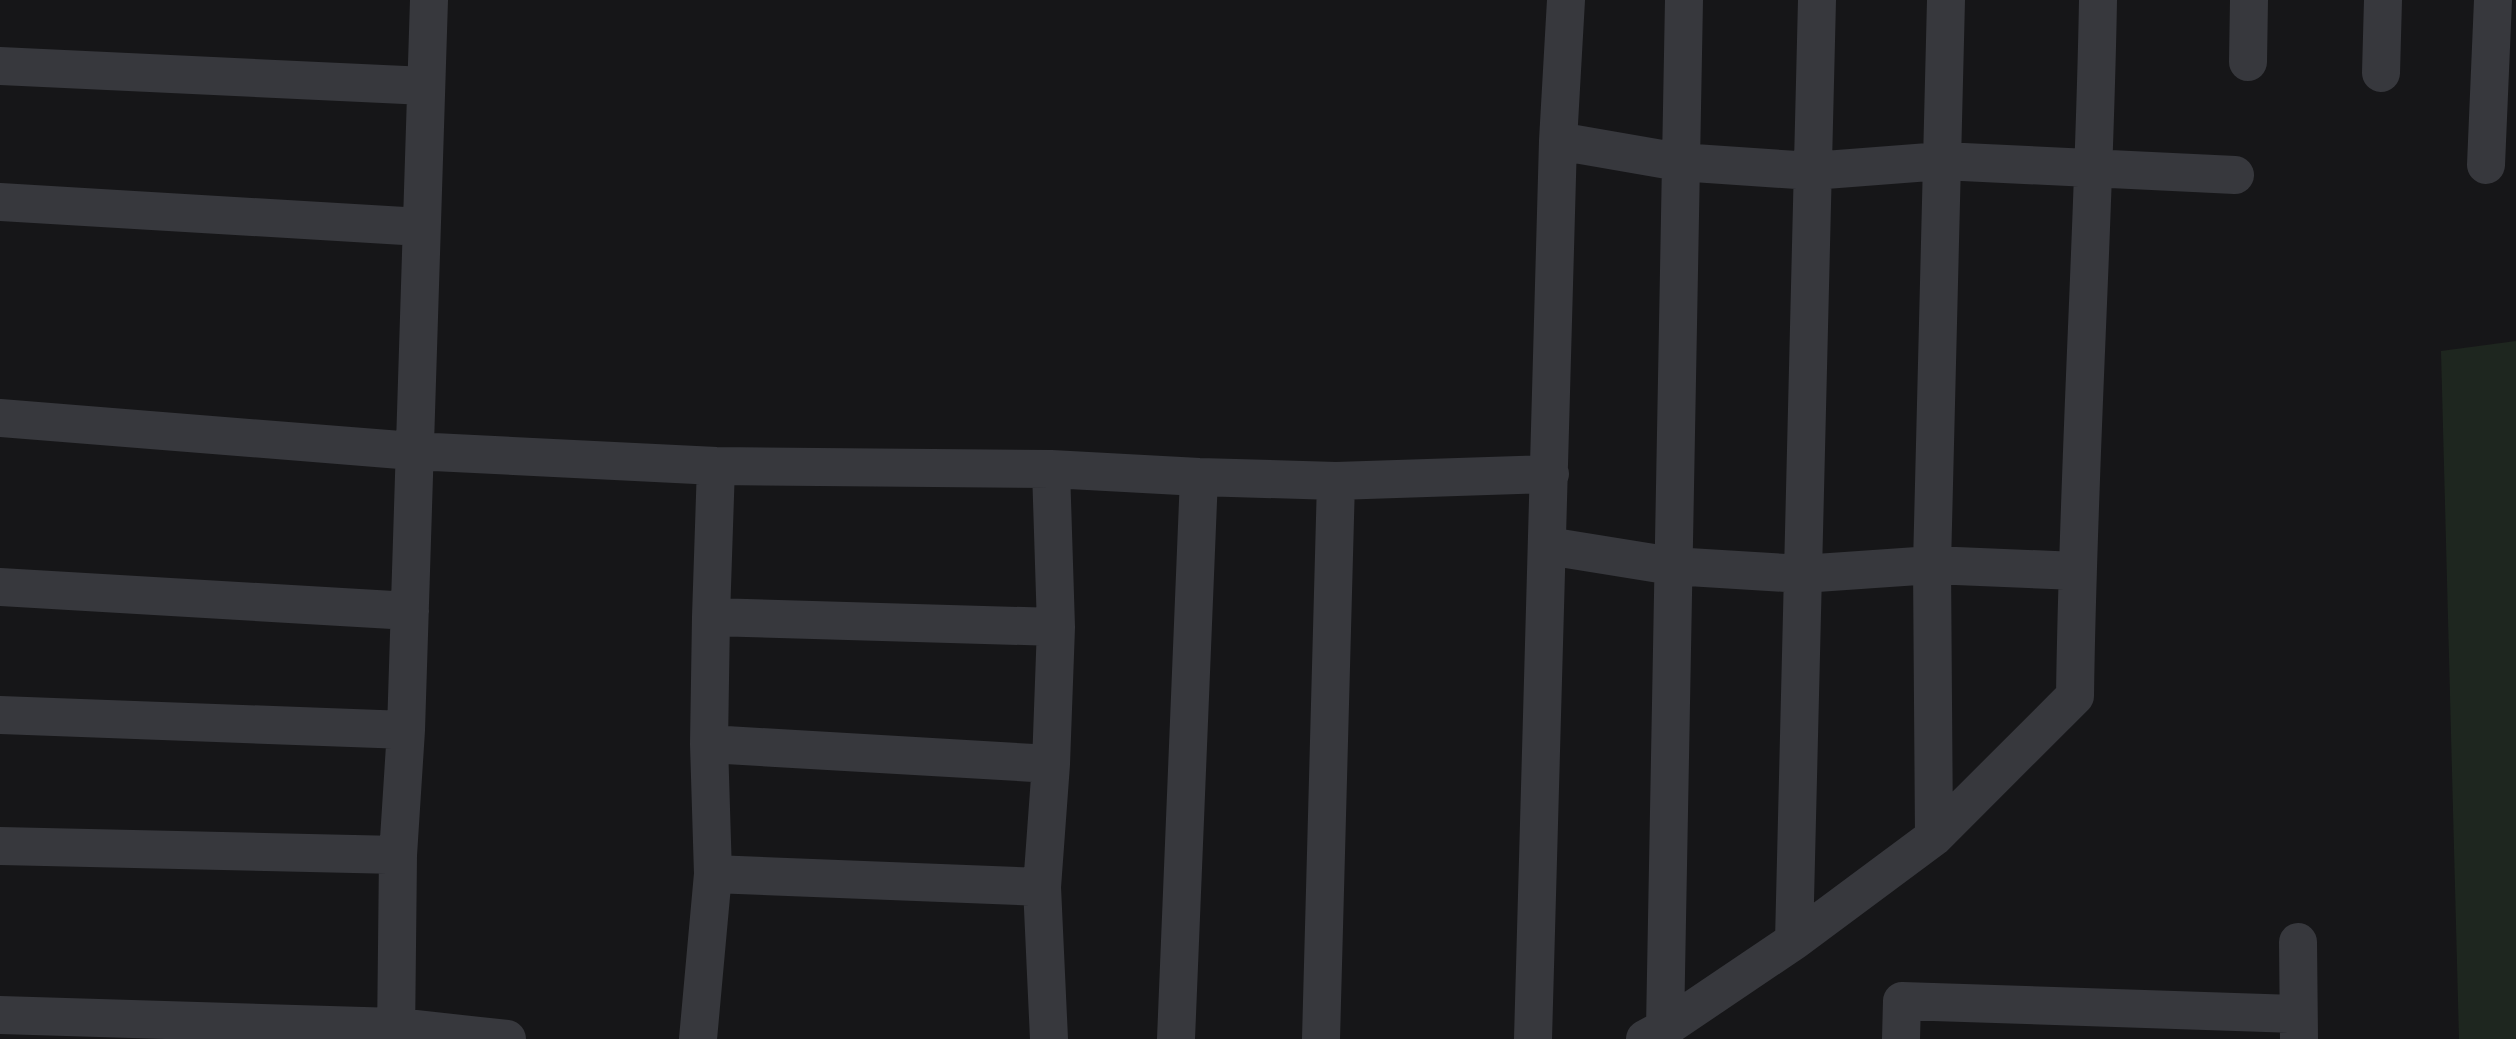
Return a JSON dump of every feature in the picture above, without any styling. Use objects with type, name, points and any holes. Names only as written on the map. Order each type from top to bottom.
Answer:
[{"type":"street","points":[[396,1033],[398,855],[406,730],[429,0]]},
{"type":"street","points":[[1533,1039],[1558,141],[1566,0]]},
{"type":"street","points":[[1655,1034],[1672,566],[1684,0]]},
{"type":"street","points":[[1794,941],[1817,0]]},
{"type":"street","points":[[1934,837],[1932,565],[1946,0]]},
{"type":"street","points":[[1655,1034],[1794,941],[1934,837],[2075,696],[2077,571],[2095,168],[2098,0]]},
{"type":"street","points":[[2248,62],[2249,0]]},
{"type":"street","points":[[2381,73],[2383,0]]},
{"type":"street","points":[[2486,165],[2493,0]]},
{"type":"street","points":[[0,66],[426,86]]},
{"type":"street","points":[[1558,141],[1679,162],[1812,171],[1942,161],[2235,175]]},
{"type":"street","points":[[0,202],[421,227]]},
{"type":"street","points":[[0,418],[413,451],[716,466],[1051,469],[1336,481],[1550,474]]},
{"type":"street","points":[[698,1039],[713,874],[709,744],[716,466]]},
{"type":"street","points":[[1049,1039],[1042,887],[1056,627],[1051,469]]},
{"type":"street","points":[[1176,1039],[1199,477]]},
{"type":"street","points":[[1321,1039],[1336,481]]},
{"type":"street","points":[[1548,546],[1672,566],[1802,574],[1932,565],[2077,571]]},
{"type":"street","points":[[0,587],[410,611]]},
{"type":"street","points":[[711,617],[1056,627]]},
{"type":"street","points":[[0,715],[406,730]]},
{"type":"street","points":[[709,744],[1051,764]]},
{"type":"street","points":[[0,846],[398,855]]},
{"type":"street","points":[[713,874],[1042,887]]},
{"type":"street","points":[[1901,1039],[1902,1001],[2298,1027],[2298,942]]},
{"type":"street","points":[[0,1015],[507,1039]]},
{"type":"shaded area","points":[[2516,341],[2516,1039],[2459,1039],[2441,351]]}]
